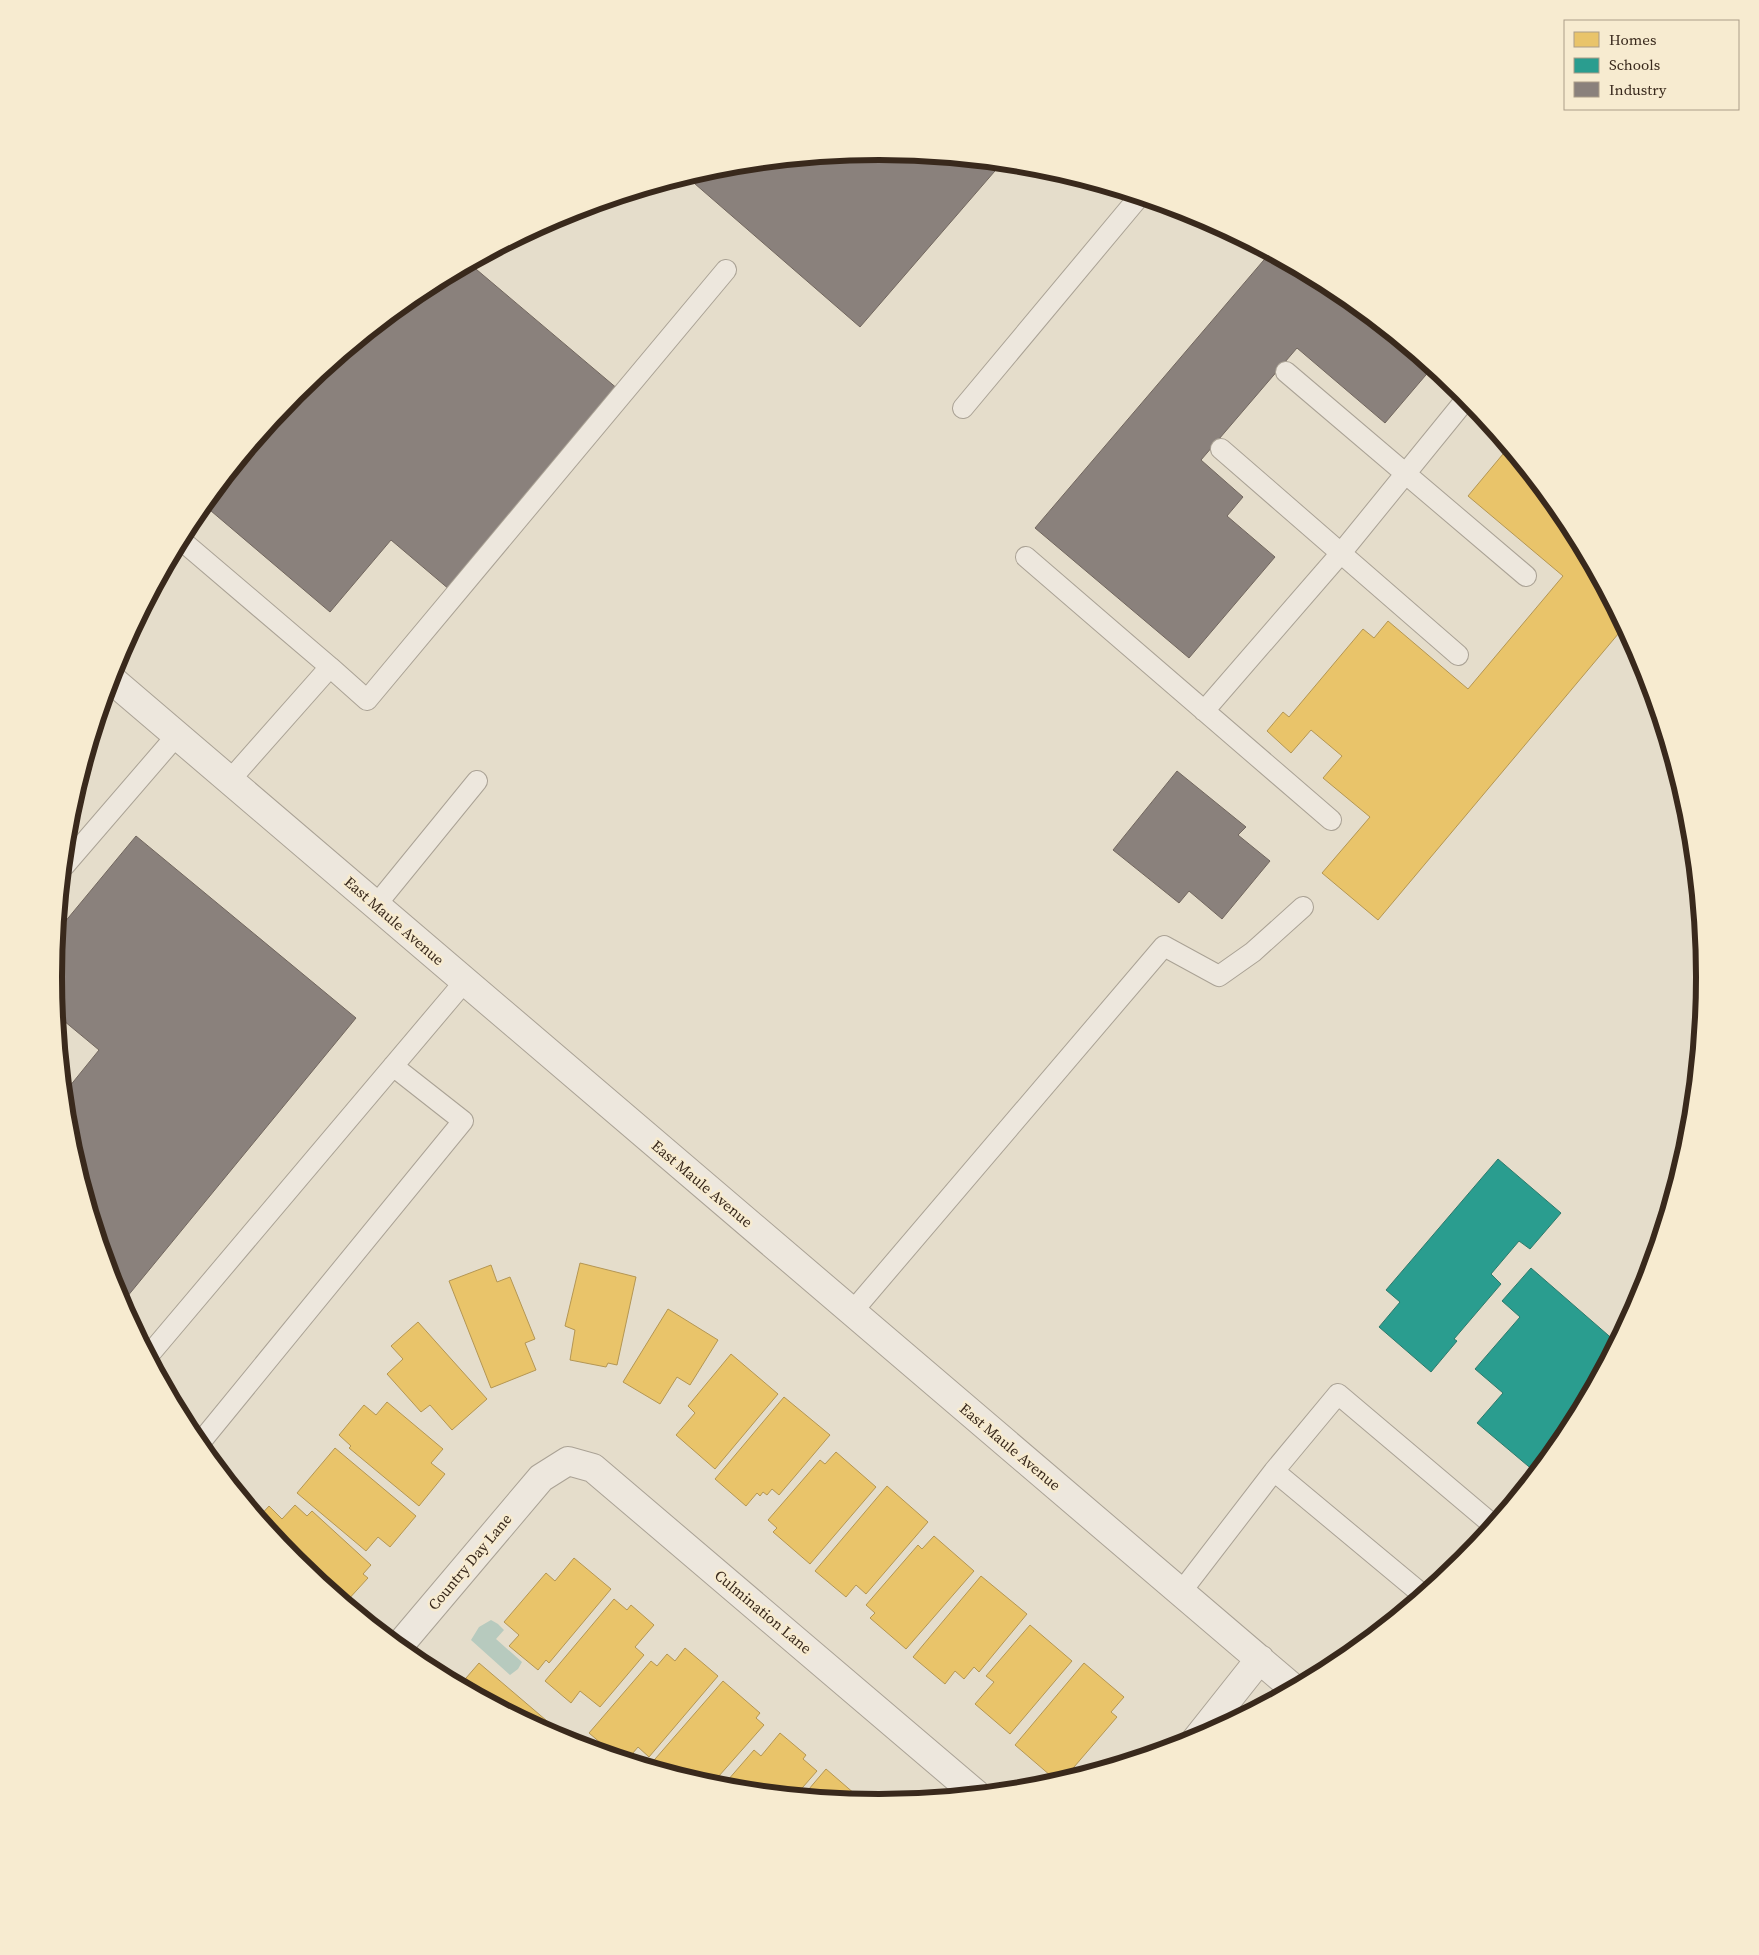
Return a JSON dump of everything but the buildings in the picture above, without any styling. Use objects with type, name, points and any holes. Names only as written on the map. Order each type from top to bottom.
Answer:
[{"type":"street","name":"East Maule Avenue","points":[[118,685],[1289,1684]]},
{"type":"street","name":"Culmination Lane","points":[[541,1478],[568,1461],[594,1468],[971,1789]]},
{"type":"street","name":"Country Day Lane","points":[[403,1641],[541,1478]]},
{"type":"street","points":[[1207,1725],[1260,1659]]},
{"type":"lane","points":[[963,408],[1135,202]]},
{"type":"lane","points":[[187,545],[367,700],[726,270]]},
{"type":"lane","points":[[1286,372],[1526,576]]},
{"type":"lane","points":[[1204,711],[1341,553],[1462,405]]},
{"type":"lane","points":[[1221,449],[1458,655]]},
{"type":"lane","points":[[1026,557],[1331,820]]},
{"type":"lane","points":[[230,780],[330,667]]},
{"type":"lane","points":[[71,857],[177,735]]},
{"type":"lane","points":[[376,905],[477,781]]},
{"type":"lane","points":[[852,1312],[1164,946],[1219,976],[1253,952],[1303,907]]},
{"type":"lane","points":[[153,1350],[465,981]]},
{"type":"lane","points":[[204,1437],[463,1122],[393,1066]]},
{"type":"lane","points":[[1181,1592],[1274,1471],[1338,1394],[1489,1521]]},
{"type":"lane","points":[[1274,1471],[1419,1591]]},
{"type":"shaded area","points":[[491,1620],[504,1630],[496,1639],[522,1662],[518,1669],[510,1675],[471,1640],[479,1627]]}]
